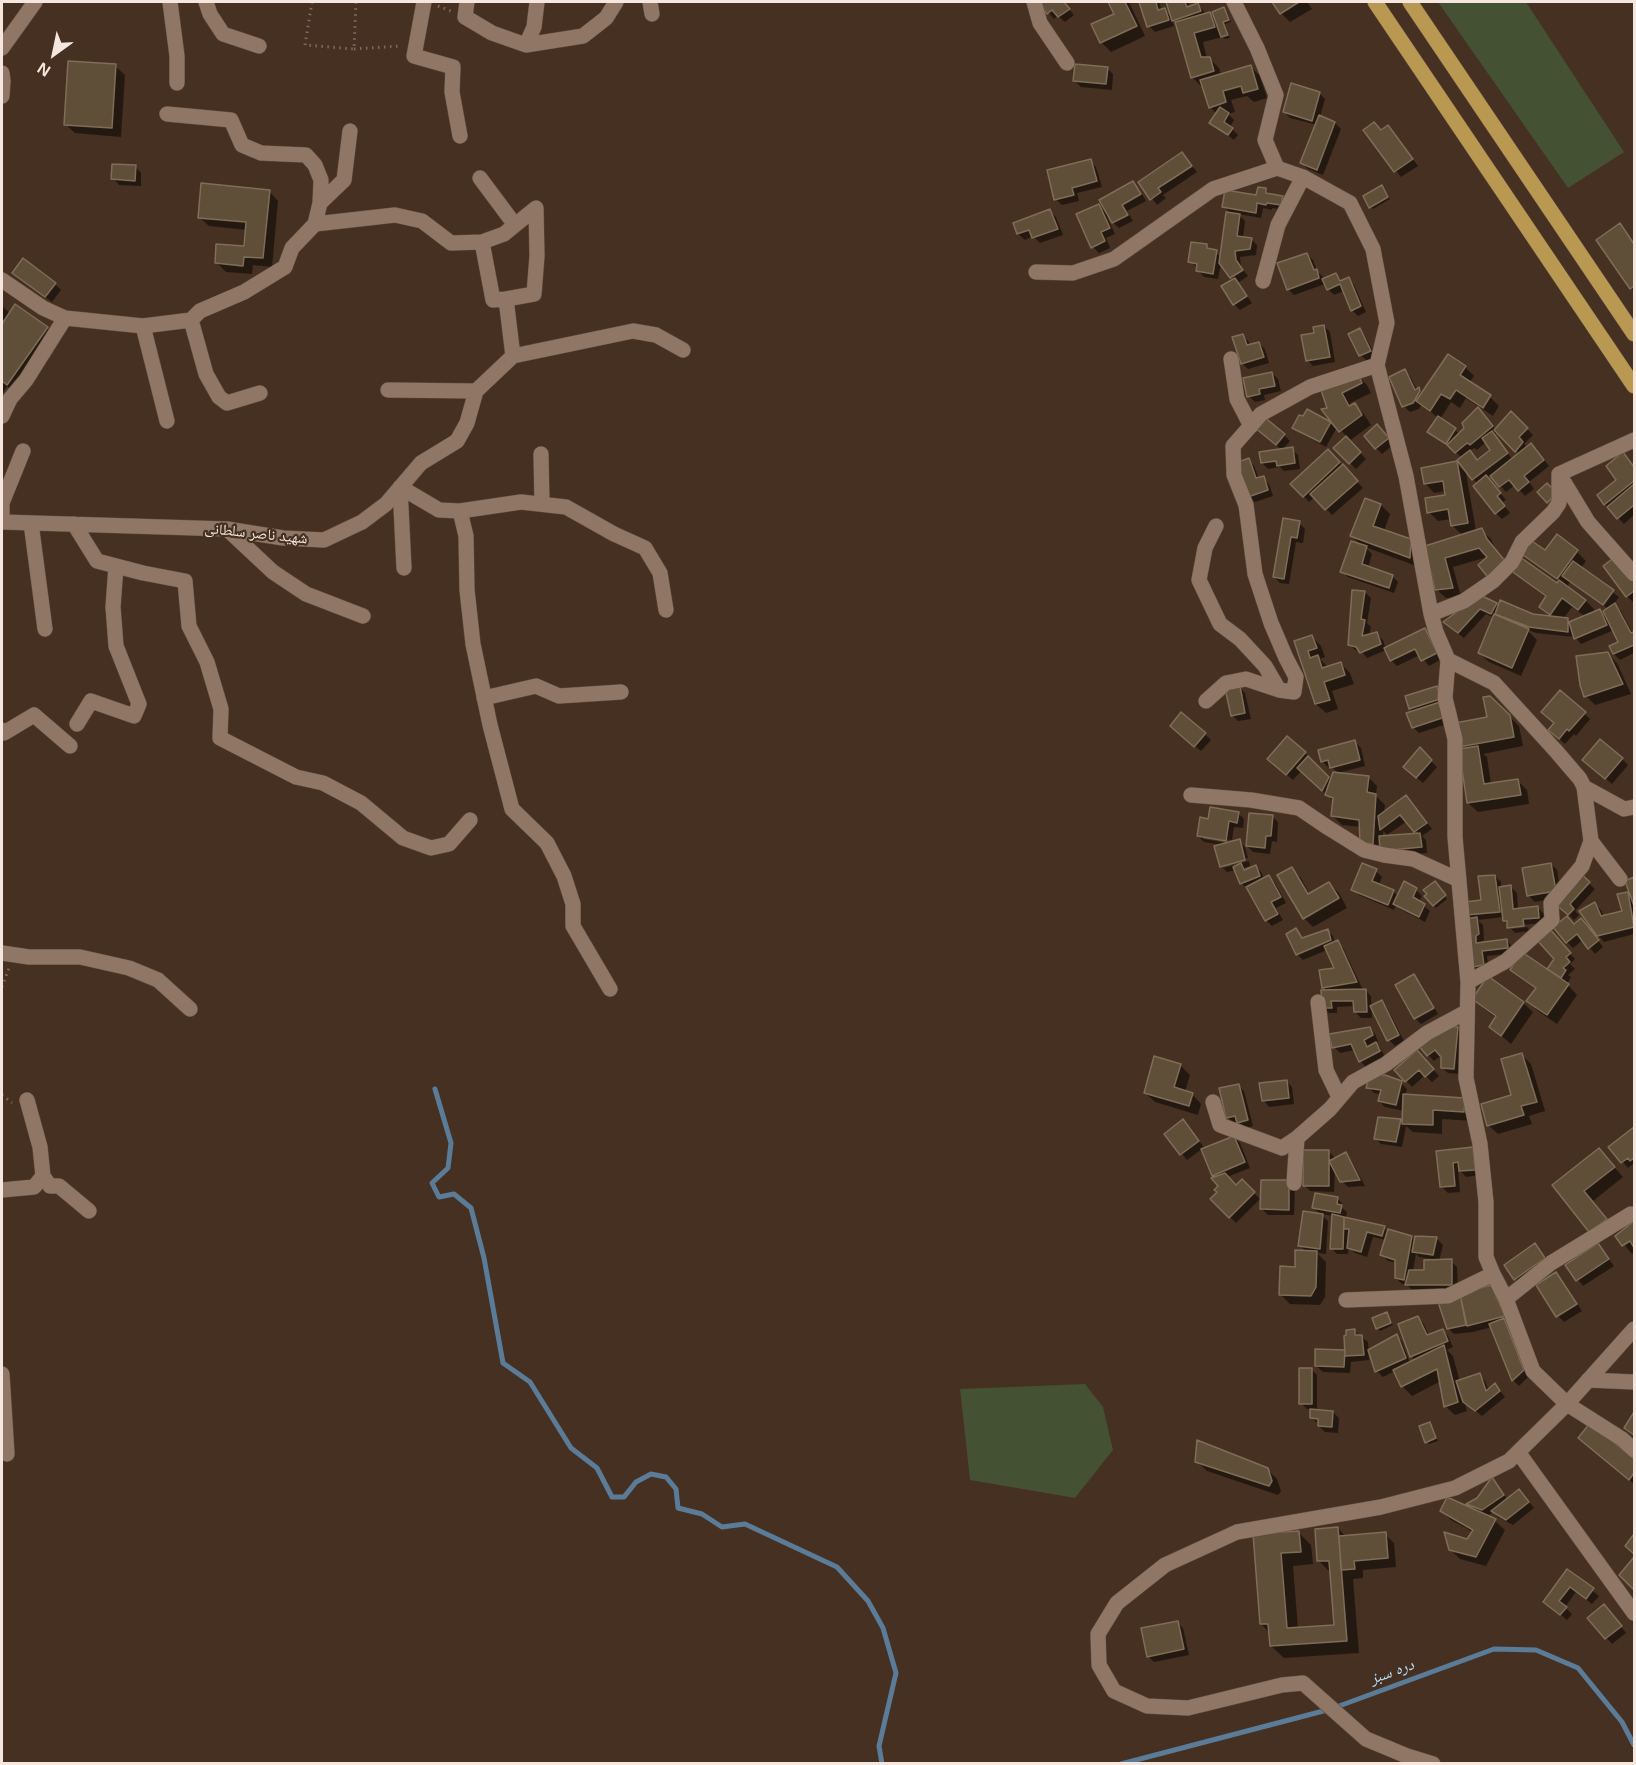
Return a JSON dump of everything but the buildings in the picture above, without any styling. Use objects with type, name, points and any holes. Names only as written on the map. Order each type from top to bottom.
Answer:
[{"type":"main road","points":[[1375,2],[1635,386]]},
{"type":"main road","points":[[1410,2],[1632,324]]},
{"type":"street","points":[[2,48],[35,2]]},
{"type":"street","points":[[170,2],[177,56],[177,83]]},
{"type":"street","points":[[206,2],[210,14],[223,34],[258,46]]},
{"type":"street","points":[[526,45],[534,27],[537,2]]},
{"type":"street","points":[[466,9],[492,33],[526,45],[583,36],[606,18],[616,2]]},
{"type":"street","points":[[1034,2],[1040,23],[1067,63]]},
{"type":"street","points":[[1234,2],[1257,48],[1276,95],[1265,140],[1277,168]]},
{"type":"street","points":[[431,3],[414,56],[453,67],[452,92],[460,136]]},
{"type":"street","points":[[2,74],[2,96]]},
{"type":"street","points":[[2,280],[43,308],[65,318],[143,326],[191,320],[201,311],[244,292],[285,267],[292,248],[315,224],[320,203],[321,180],[315,165],[306,155],[261,153],[242,145],[231,120],[166,114]]},
{"type":"street","points":[[320,203],[344,180],[350,131]]},
{"type":"street","points":[[1036,272],[1073,273],[1114,260],[1213,189],[1277,168],[1303,177],[1350,203],[1373,249],[1380,279],[1386,323],[1377,365],[1407,476],[1431,614],[1448,660],[1445,698],[1455,739],[1455,837],[1468,982],[1466,1078],[1480,1144],[1486,1202],[1486,1257],[1506,1299],[1533,1371],[1567,1404],[1622,1439],[1635,1450]]},
{"type":"street","points":[[1263,281],[1278,225],[1303,177]]},
{"type":"street","points":[[480,178],[515,225]]},
{"type":"street","points":[[315,224],[394,215],[422,221],[451,243],[482,242],[504,234],[537,208],[534,294],[493,300],[482,242]]},
{"type":"street","points":[[506,298],[513,356]]},
{"type":"street","points":[[2,416],[10,399],[26,380],[65,318]]},
{"type":"street","points":[[191,320],[206,374],[219,397],[227,403],[260,393]]},
{"type":"street","points":[[143,326],[167,422]]},
{"type":"street","points":[[388,390],[476,391],[513,356],[633,331],[656,335],[683,350]]},
{"type":"street","points":[[1231,359],[1237,399],[1251,426]]},
{"type":"street","points":[[1206,701],[1226,683],[1246,679],[1279,690],[1294,692],[1296,677],[1271,623],[1256,574],[1246,505],[1234,475],[1233,446],[1261,414],[1310,387],[1377,365]]},
{"type":"street","name":"شهید ناصر سلطانی","points":[[2,522],[227,529],[283,538],[324,540],[362,522],[387,504],[421,463],[457,441],[467,423],[476,391]]},
{"type":"street","points":[[1559,474],[1635,440]]},
{"type":"street","points":[[2,522],[2,503],[23,451]]},
{"type":"street","points":[[541,454],[542,504]]},
{"type":"street","points":[[1431,614],[1464,601],[1493,581],[1512,562],[1522,543],[1559,503],[1559,474]]},
{"type":"street","points":[[1559,474],[1588,522],[1635,574]]},
{"type":"street","points":[[400,487],[439,510],[460,511],[521,502],[566,507],[614,534],[645,548],[660,573],[666,610]]},
{"type":"street","points":[[400,487],[405,568]]},
{"type":"street","points":[[460,511],[466,536],[467,590],[473,644],[512,808],[548,843],[564,876],[573,904],[573,926],[610,989]]},
{"type":"street","points":[[31,523],[45,629]]},
{"type":"street","points":[[74,524],[97,561],[185,581],[189,626],[207,662],[221,709],[220,738],[296,777],[323,783],[361,803],[403,838],[431,848],[449,844],[470,820]]},
{"type":"street","points":[[1216,526],[1205,548],[1199,580],[1220,624],[1240,639],[1265,666],[1279,690]]},
{"type":"street","points":[[227,529],[273,572],[306,594],[363,616]]},
{"type":"street","points":[[77,724],[91,701],[134,716],[139,704],[116,646],[113,607],[116,566]]},
{"type":"street","points":[[1448,660],[1494,683],[1580,779],[1584,787],[1591,841],[1582,866],[1551,903],[1552,920],[1506,961],[1468,982]]},
{"type":"street","points":[[484,698],[536,686],[559,696],[621,692]]},
{"type":"street","points":[[2,733],[34,715],[70,746]]},
{"type":"street","points":[[1584,787],[1624,809],[1635,807]]},
{"type":"street","points":[[1191,795],[1251,800],[1299,808],[1364,850],[1413,859],[1459,880]]},
{"type":"street","points":[[1591,841],[1620,879]]},
{"type":"street","points":[[2,953],[29,957],[80,957],[129,968],[158,980],[190,1009]]},
{"type":"street","points":[[1318,1002],[1326,1070],[1339,1097]]},
{"type":"street","points":[[1213,1102],[1220,1125],[1282,1148],[1297,1138],[1330,1108],[1353,1082],[1386,1064],[1427,1033],[1467,1012]]},
{"type":"street","points":[[27,1100],[40,1147],[43,1176],[50,1186],[59,1186],[89,1211]]},
{"type":"street","points":[[1294,1183],[1297,1138]]},
{"type":"street","points":[[2,1190],[34,1187],[43,1176]]},
{"type":"street","points":[[1506,1299],[1551,1263],[1631,1214]]},
{"type":"street","points":[[1346,1300],[1448,1296],[1493,1274]]},
{"type":"street","points":[[1433,1764],[1366,1739],[1303,1683],[1282,1685],[1188,1708],[1147,1706],[1114,1691],[1099,1665],[1098,1634],[1117,1603],[1165,1565],[1237,1532],[1381,1507],[1455,1488],[1509,1461],[1567,1404],[1635,1329]]},
{"type":"street","points":[[2,1374],[7,1454]]},
{"type":"street","points":[[1588,1380],[1635,1382]]},
{"type":"street","points":[[1518,1452],[1635,1613]]},
{"type":"path","points":[[312,2],[305,45],[354,49],[416,45]]},
{"type":"path","points":[[354,49],[356,2]]},
{"type":"path","points":[[431,3],[466,9]]},
{"type":"green space","points":[[1438,2],[1526,2],[1624,152],[1568,188]]},
{"type":"green space","points":[[1085,1384],[1103,1407],[1113,1450],[1075,1498],[970,1480],[960,1389]]},
{"type":"waterway","points":[[435,1089],[451,1143],[448,1168],[432,1183],[439,1197],[454,1194],[471,1208],[484,1258],[503,1363],[530,1382],[571,1448],[597,1468],[612,1497],[624,1497],[636,1482],[651,1474],[666,1477],[676,1489],[678,1508],[702,1514],[722,1527],[745,1524],[837,1567],[868,1601],[883,1628],[896,1673],[879,1746],[882,1764]]},
{"type":"waterway","name":"دره سبز","points":[[1121,1764],[1331,1709],[1494,1649],[1536,1650],[1578,1668],[1622,1722],[1634,1745]]}]
